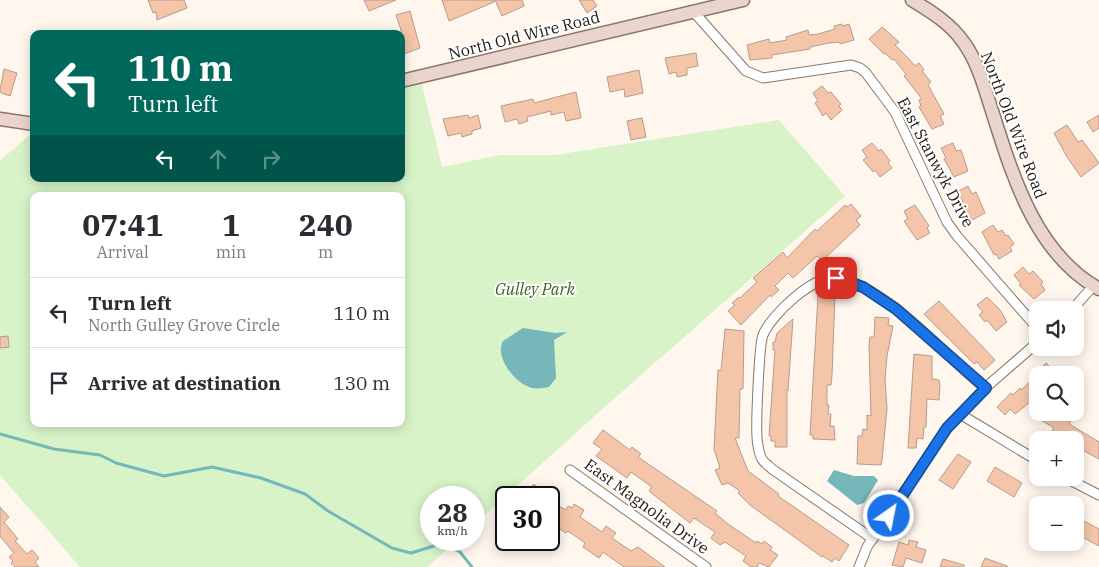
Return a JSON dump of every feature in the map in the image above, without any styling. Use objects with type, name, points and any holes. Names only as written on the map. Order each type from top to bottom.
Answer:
[{"type":"street","name":"North Old Wire Road","points":[[405,80],[743,0]]},
{"type":"street","name":"North Old Wire Road","points":[[912,0],[942,20],[965,44],[980,72],[1019,190],[1034,221],[1051,246],[1096,287]]},
{"type":"street","name":"East Stanwyk Drive","points":[[693,11],[746,71],[754,76],[763,78],[851,65],[860,68],[866,73],[895,112],[947,222],[1029,318]]},
{"type":"street","points":[[0,119],[30,123]]},
{"type":"street","points":[[873,539],[772,470],[762,458],[756,437],[762,336],[771,321],[798,295],[816,282],[836,278],[863,287],[896,309],[986,388]]},
{"type":"street","points":[[1081,301],[1096,287]]},
{"type":"street","points":[[859,567],[873,539],[947,428],[986,388],[1029,350]]},
{"type":"street","points":[[960,414],[1029,456]]},
{"type":"street","name":"East Magnolia Drive","points":[[570,470],[706,567]]},
{"type":"street","points":[[1082,486],[1099,495]]},
{"type":"green space","name":"Gulley Park","points":[[420,77],[442,167],[501,155],[555,155],[779,120],[845,196],[517,486],[495,486],[495,506],[485,515],[485,486],[420,486],[420,551],[445,551],[428,567],[80,567],[0,475],[0,161],[30,135],[30,182],[405,182],[405,80]]},
{"type":"water","points":[[523,328],[555,333],[567,332],[554,340],[556,378],[549,387],[534,388],[526,386],[513,376],[504,362],[501,355],[503,341]]},
{"type":"water","points":[[834,470],[854,476],[874,476],[878,480],[864,503],[857,505],[827,481]]},
{"type":"building","points":[[148,0],[184,0],[187,8],[157,20],[156,12],[153,13]]},
{"type":"building","points":[[364,0],[396,0],[369,11]]},
{"type":"building","points":[[442,0],[494,0],[494,2],[449,21]]},
{"type":"building","points":[[495,0],[522,0],[524,6],[502,16]]},
{"type":"building","points":[[579,0],[593,0],[597,6],[587,13]]},
{"type":"building","points":[[410,11],[420,48],[405,54],[405,30],[401,30],[396,15]]},
{"type":"building","points":[[842,24],[843,26],[849,24],[854,40],[840,44],[839,42],[829,43],[810,47],[810,49],[772,55],[772,58],[750,60],[747,45],[769,39],[770,43],[787,40],[786,37],[808,30],[809,35],[818,34],[835,29],[834,26]]},
{"type":"building","points":[[882,27],[899,42],[895,45],[915,66],[919,63],[924,70],[922,71],[931,82],[928,85],[944,114],[940,116],[944,124],[932,129],[919,107],[921,106],[919,100],[922,99],[904,76],[906,74],[894,59],[892,60],[884,54],[869,39]]},
{"type":"building","points":[[696,53],[698,66],[687,68],[687,75],[677,77],[676,72],[669,74],[665,58]]},
{"type":"building","points":[[4,69],[17,73],[10,96],[1,93],[0,90]]},
{"type":"building","points":[[639,70],[643,93],[625,97],[624,89],[610,92],[607,77]]},
{"type":"building","points":[[822,86],[828,93],[831,92],[841,104],[839,106],[842,110],[831,120],[826,113],[823,116],[815,103],[818,101],[813,93]]},
{"type":"building","points":[[576,92],[581,118],[566,121],[564,112],[551,115],[551,111],[527,117],[528,121],[519,124],[517,119],[505,122],[501,106],[533,99],[534,103]]},
{"type":"building","points":[[468,115],[469,118],[478,115],[481,128],[472,131],[472,134],[462,137],[461,133],[448,136],[443,119]]},
{"type":"building","points":[[1099,115],[1099,128],[1093,132],[1087,122]]},
{"type":"building","points":[[642,118],[646,137],[631,140],[627,121]]},
{"type":"building","points":[[1067,125],[1078,142],[1082,140],[1099,163],[1081,177],[1054,133]]},
{"type":"building","points":[[872,143],[879,151],[881,149],[890,161],[888,163],[892,168],[880,177],[863,160],[867,157],[862,150]]},
{"type":"building","points":[[953,143],[956,151],[961,150],[968,171],[954,177],[944,159],[946,158],[941,148]]},
{"type":"building","points":[[968,186],[972,194],[976,192],[985,213],[972,220],[960,203],[963,201],[957,192]]},
{"type":"building","points":[[851,204],[861,216],[856,220],[860,225],[822,261],[817,256],[793,278],[788,273],[775,286],[779,290],[771,297],[770,295],[741,325],[728,311],[735,305],[732,303],[757,282],[753,278],[783,252],[787,258],[815,229],[817,231],[845,205],[847,207]]},
{"type":"building","points":[[915,205],[929,226],[927,228],[930,233],[917,240],[904,221],[908,219],[904,211]]},
{"type":"building","points":[[993,225],[998,232],[1002,230],[1006,236],[1008,235],[1014,244],[1010,247],[1012,251],[999,259],[996,254],[994,255],[982,232]]},
{"type":"building","points":[[1023,267],[1029,274],[1033,271],[1043,282],[1041,284],[1045,290],[1034,299],[1019,285],[1021,284],[1014,275]]},
{"type":"building","points":[[818,295],[835,295],[832,375],[831,385],[827,385],[827,405],[829,405],[828,414],[831,414],[830,426],[834,426],[835,440],[813,439],[813,435],[810,435]]},
{"type":"building","points":[[987,297],[1000,310],[1007,322],[996,331],[987,320],[985,322],[979,315],[983,312],[977,305]]},
{"type":"building","points":[[939,301],[995,360],[984,370],[977,362],[974,364],[924,314]]},
{"type":"building","points":[[875,317],[889,318],[888,325],[893,326],[885,379],[887,408],[881,465],[857,464],[858,436],[862,436],[863,429],[867,430],[867,415],[871,416],[869,345],[870,337],[874,337]]},
{"type":"building","points":[[793,319],[787,390],[787,447],[775,447],[775,441],[771,441],[771,436],[769,436],[775,350],[773,350],[773,342],[775,342],[777,333]]},
{"type":"building","points":[[725,329],[744,331],[743,389],[740,389],[739,438],[735,438],[748,471],[779,494],[778,496],[849,545],[839,561],[835,558],[832,562],[822,557],[750,505],[738,493],[740,491],[728,483],[722,485],[715,470],[720,468],[714,449],[718,370],[721,371]]},
{"type":"building","points":[[8,336],[9,347],[0,348],[0,337]]},
{"type":"building","points":[[914,354],[932,356],[932,379],[939,380],[940,385],[939,400],[927,399],[926,427],[924,427],[923,439],[917,438],[916,448],[908,448]]},
{"type":"building","points":[[1029,383],[1029,402],[1015,414],[1010,409],[1005,415],[997,407],[1011,393],[1013,395],[1020,388],[1021,390]]},
{"type":"building","points":[[1043,421],[1071,421],[1069,424],[1081,431],[1052,431],[1054,428]]},
{"type":"building","points":[[603,430],[630,450],[632,447],[641,454],[638,457],[717,511],[715,513],[728,524],[756,543],[757,541],[762,544],[764,541],[772,547],[770,550],[778,555],[769,567],[759,563],[757,567],[751,567],[743,561],[746,556],[725,542],[720,545],[711,538],[715,532],[694,518],[690,523],[649,491],[652,487],[631,472],[627,478],[596,456],[602,449],[593,443]]},
{"type":"building","points":[[1084,433],[1099,442],[1099,459],[1084,451]]},
{"type":"building","points":[[958,454],[971,462],[953,489],[939,480]]},
{"type":"building","points":[[995,467],[1022,483],[1014,497],[987,481]]},
{"type":"building","points":[[574,504],[584,510],[580,517],[602,532],[606,526],[616,533],[612,538],[631,551],[638,547],[665,567],[624,567],[603,552],[599,558],[583,547],[585,543],[568,531],[566,533],[560,529],[560,507],[566,510],[568,506],[572,508]]},
{"type":"building","points":[[0,507],[9,517],[4,522],[18,539],[15,541],[27,554],[32,550],[39,558],[35,562],[39,567],[15,567],[11,563],[13,561],[9,557],[14,553],[0,536]]},
{"type":"building","points":[[1084,521],[1099,529],[1099,546],[1084,538]]},
{"type":"building","points":[[909,540],[918,542],[916,547],[926,550],[922,563],[906,558],[903,567],[892,565],[899,542],[908,545]]},
{"type":"building","points":[[985,558],[1007,566],[1007,567],[981,567]]},
{"type":"building","points":[[943,559],[964,565],[964,567],[940,567]]},
{"type":"waterway","points":[[0,434],[54,449],[100,455],[116,463],[164,476],[212,467],[261,478],[305,494],[328,511],[392,548],[411,553],[437,545],[452,548],[460,552],[472,567]]},
{"type":"route","points":[[836,278],[863,287],[896,309],[962,369],[986,388],[947,428],[889,516]]}]
